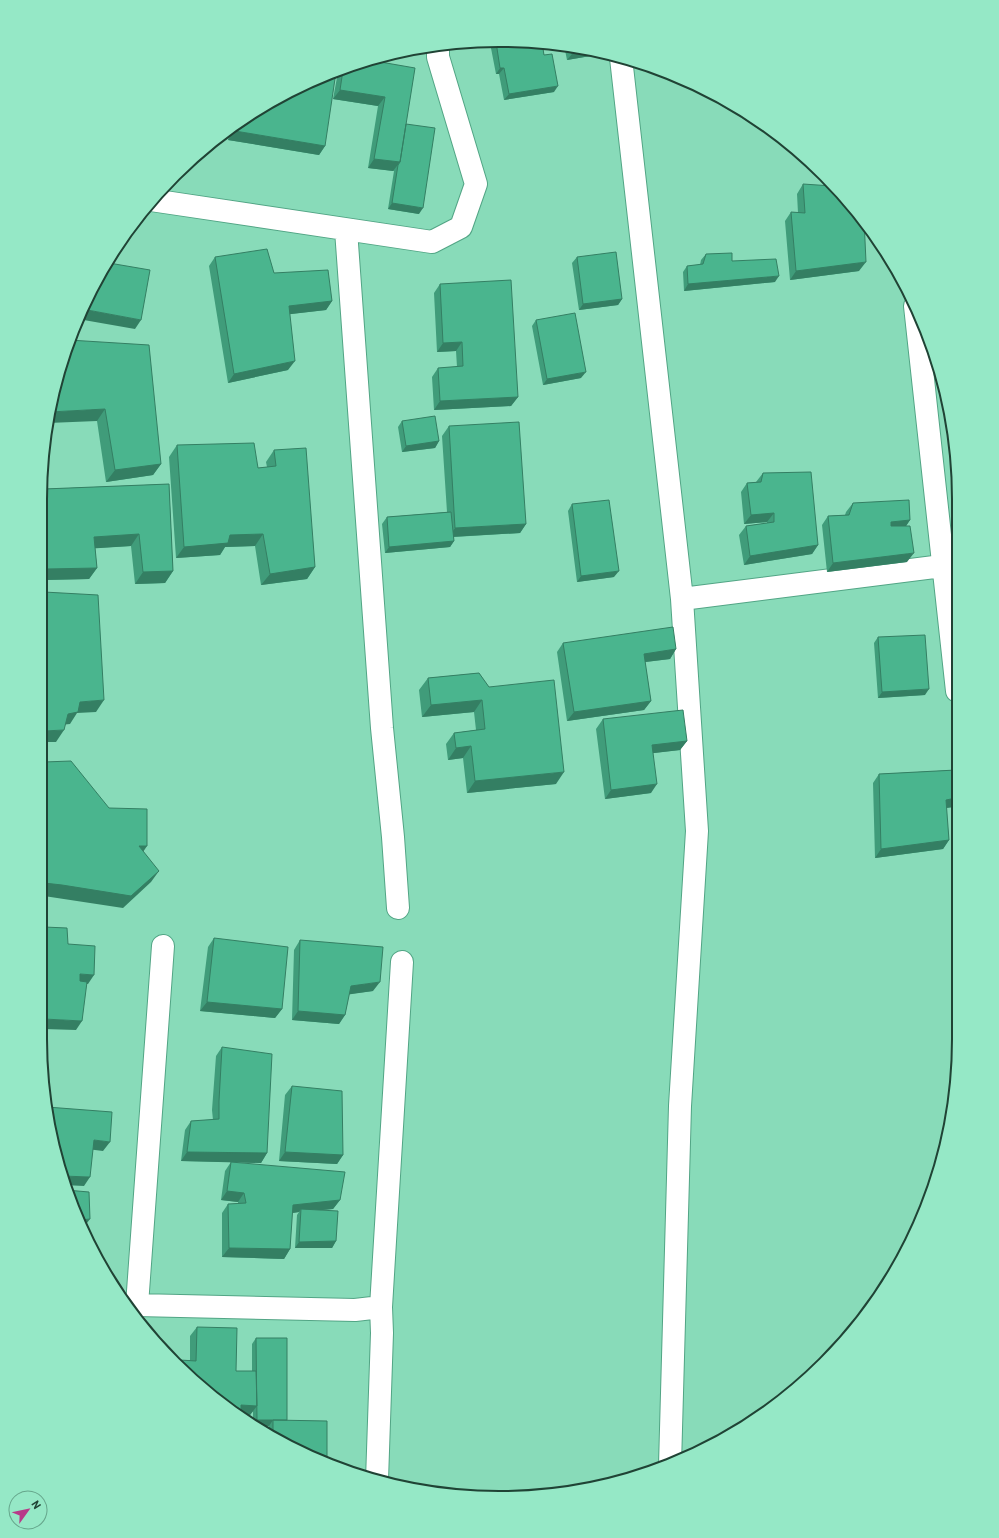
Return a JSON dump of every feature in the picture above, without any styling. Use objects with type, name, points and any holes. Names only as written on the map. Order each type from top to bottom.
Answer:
[{"type":"street","points":[[159,201],[432,242],[461,227],[476,184],[438,57],[438,51]]},
{"type":"street","points":[[623,64],[682,599],[698,832],[680,1106],[670,1458]]},
{"type":"street","points":[[346,230],[382,728],[393,837],[398,908]]},
{"type":"street","points":[[918,325],[951,564],[952,585]]},
{"type":"street","points":[[682,599],[951,564]]},
{"type":"street","points":[[133,1304],[163,946]]},
{"type":"street","points":[[378,1475],[382,1333],[380,1307],[402,962]]},
{"type":"street","points":[[137,1308],[355,1310],[380,1307]]},
{"type":"building","points":[[497,47],[543,49],[544,55],[552,54],[558,86],[509,94],[504,68],[500,68]]},
{"type":"building","points":[[381,62],[415,68],[400,162],[374,159],[385,97],[340,90],[342,75]]},
{"type":"building","points":[[335,78],[325,146],[237,131],[273,108],[299,94]]},
{"type":"building","points":[[406,124],[435,128],[423,208],[392,203]]},
{"type":"building","points":[[803,184],[824,185],[840,201],[865,233],[866,262],[796,271],[791,212],[805,213]]},
{"type":"building","points":[[267,249],[274,273],[328,270],[332,301],[289,306],[295,361],[234,374],[215,257]]},
{"type":"building","points":[[616,252],[622,299],[583,304],[577,257]]},
{"type":"building","points":[[732,253],[732,261],[776,259],[779,276],[688,284],[687,266],[703,264],[706,254]]},
{"type":"building","points":[[114,264],[150,270],[141,320],[89,310]]},
{"type":"building","points":[[511,280],[518,397],[440,401],[438,368],[463,366],[462,342],[443,343],[440,284]]},
{"type":"building","points":[[575,313],[586,372],[547,379],[536,320]]},
{"type":"building","points":[[76,340],[149,345],[161,464],[115,470],[105,409],[56,412],[62,382]]},
{"type":"building","points":[[435,416],[439,441],[406,446],[402,421]]},
{"type":"building","points":[[519,422],[526,524],[455,528],[449,426]]},
{"type":"building","points":[[254,443],[258,468],[276,466],[274,450],[306,448],[315,567],[270,574],[263,534],[230,535],[228,543],[184,547],[177,445]]},
{"type":"building","points":[[811,472],[818,545],[750,556],[746,526],[774,522],[774,513],[751,515],[747,483],[761,482],[763,473]]},
{"type":"building","points":[[169,484],[173,571],[143,572],[139,534],[94,537],[97,568],[47,569],[47,489]]},
{"type":"building","points":[[609,500],[619,571],[581,576],[572,504]]},
{"type":"building","points":[[909,500],[910,520],[891,522],[891,526],[910,526],[914,553],[833,563],[828,516],[849,515],[853,503]]},
{"type":"building","points":[[451,512],[454,541],[389,547],[387,517]]},
{"type":"building","points":[[47,592],[98,595],[104,700],[80,702],[78,712],[68,714],[64,730],[47,731]]},
{"type":"building","points":[[673,627],[676,649],[644,654],[651,701],[574,712],[563,643]]},
{"type":"building","points":[[925,635],[929,689],[882,692],[878,637]]},
{"type":"building","points":[[479,673],[489,687],[554,680],[564,772],[475,781],[471,746],[456,748],[454,733],[485,729],[482,700],[431,705],[428,678]]},
{"type":"building","points":[[683,710],[687,741],[652,745],[657,784],[611,790],[603,719]]},
{"type":"building","points":[[71,761],[109,808],[147,809],[147,846],[139,846],[159,871],[131,896],[47,883],[47,762]]},
{"type":"building","points":[[952,770],[952,799],[946,800],[949,840],[881,849],[879,774]]},
{"type":"building","points":[[47,927],[67,928],[68,944],[95,946],[94,975],[80,974],[80,981],[87,982],[82,1021],[47,1019]]},
{"type":"building","points":[[214,938],[288,947],[282,1009],[207,1002]]},
{"type":"building","points":[[300,940],[383,947],[380,982],[351,986],[345,1015],[298,1011]]},
{"type":"building","points":[[222,1047],[272,1054],[267,1153],[187,1152],[191,1121],[219,1119]]},
{"type":"building","points":[[292,1086],[342,1091],[343,1155],[285,1152]]},
{"type":"building","points":[[53,1107],[112,1112],[110,1142],[94,1140],[90,1177],[69,1176],[62,1156]]},
{"type":"building","points":[[231,1162],[345,1172],[340,1200],[293,1205],[290,1249],[229,1248],[228,1204],[246,1203],[244,1193],[227,1191]]},
{"type":"building","points":[[73,1191],[89,1192],[90,1219],[85,1220]]},
{"type":"building","points":[[301,1209],[338,1211],[336,1241],[299,1242]]},
{"type":"building","points":[[197,1327],[237,1328],[236,1371],[256,1371],[257,1406],[241,1405],[241,1410],[201,1379],[182,1360],[196,1361]]},
{"type":"building","points":[[256,1338],[287,1338],[287,1420],[257,1420]]},
{"type":"building","points":[[273,1420],[327,1421],[327,1457],[299,1444],[273,1430]]}]
